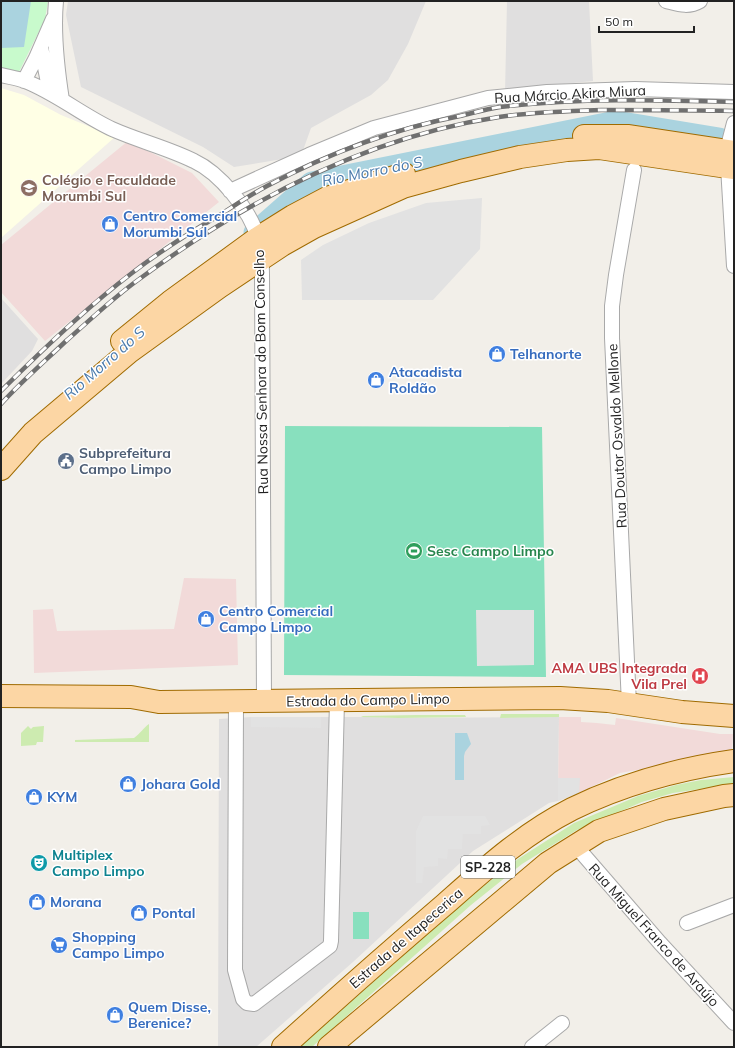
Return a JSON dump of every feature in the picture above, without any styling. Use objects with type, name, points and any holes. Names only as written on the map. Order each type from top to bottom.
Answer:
[{"type":"main road","points":[[1,448],[26,422],[106,353],[170,302],[260,248],[314,227],[403,187],[461,171],[520,158],[567,150],[599,148],[731,159]]},
{"type":"main road","points":[[1,469],[33,433],[129,352],[260,248]]},
{"type":"main road","name":"Estrada do Campo Limpo","points":[[1,696],[131,697],[159,702],[560,698],[608,701],[682,712],[734,716]]},
{"type":"main road","points":[[1,710],[133,709],[159,702]]},
{"type":"main road","name":"Estrada de Itapecerica","points":[[283,1047],[403,940],[512,847],[545,825],[594,799],[658,776],[734,761]]},
{"type":"main road","name":"SP-228","points":[[329,1047],[548,863],[575,845],[598,831],[664,809],[734,795]]},
{"type":"street","points":[[666,1],[682,6],[692,5],[700,1]]},
{"type":"street","points":[[24,81],[41,47],[55,8]]},
{"type":"street","points":[[55,8],[58,73],[62,100]]},
{"type":"street","points":[[41,47],[50,93]]},
{"type":"street","name":"Rua Nossa Senhora do Bom Conselho","points":[[1,76],[24,81],[50,93],[112,129],[195,161],[216,174],[248,214],[260,248],[264,702]]},
{"type":"street","name":"Rua Márcio Akira Miura","points":[[230,191],[309,155],[374,128],[488,98],[547,92],[635,89],[734,92]]},
{"type":"street","points":[[734,123],[731,159],[734,266]]},
{"type":"street","name":"Rua Doutor Osvaldo Mellone","points":[[629,704],[612,338],[612,306],[634,170]]},
{"type":"street","points":[[236,702],[235,970],[243,999],[247,1003],[254,1004],[330,946],[337,701]]},
{"type":"street","name":"Rua Miguel Franco de Araújo","points":[[575,845],[660,943],[734,1023]]},
{"type":"street","points":[[687,923],[734,905]]},
{"type":"street","points":[[532,1047],[562,1023]]},
{"type":"shaded area","points":[[68,1],[426,1],[408,44],[388,80],[371,95],[311,128],[301,156],[234,167],[203,147],[81,87],[66,15]]},
{"type":"shaded area","points":[[507,1],[589,1],[593,81],[534,87],[505,93]]},
{"type":"shaded area","name":"Colégio e Faculdade Morumbi Sul","points":[[1,88],[24,95],[61,115],[115,137],[1,238]]},
{"type":"shaded area","name":"Centro Comercial Morumbi Sul","points":[[128,141],[192,173],[219,202],[45,341],[1,292],[1,245]]},
{"type":"shaded area","points":[[482,198],[480,249],[433,300],[302,300],[301,260],[323,245],[369,223],[426,203]]},
{"type":"shaded area","points":[[1,298],[38,339],[32,351],[1,384]]},
{"type":"shaded area","name":"Centro Comercial Campo Limpo","points":[[184,578],[236,579],[238,665],[34,673],[33,610],[53,609],[57,631],[174,629]]},
{"type":"shaded area","points":[[476,610],[534,610],[534,665],[477,666]]},
{"type":"shaded area","points":[[251,717],[559,717],[558,801],[549,803],[473,851],[353,962],[256,1047],[218,1047],[219,719]]},
{"type":"shaded area","points":[[251,717],[321,717],[321,728],[251,727]]},
{"type":"shaded area","points":[[559,717],[581,717],[581,722],[615,725],[616,718],[720,734],[733,734],[732,751],[718,752],[654,767],[620,773],[579,793],[558,801]]},
{"type":"shaded area","points":[[558,778],[580,778],[579,793],[558,801]]},
{"type":"shaded area","points":[[423,816],[485,816],[490,825],[481,826],[481,834],[463,834],[462,849],[448,849],[447,859],[438,858],[438,866],[424,867],[422,883],[416,883],[416,831]]},
{"type":"green space","points":[[1,1],[48,1],[45,19],[19,72],[1,71]]},
{"type":"green space","name":"Sesc Campo Limpo","points":[[285,426],[542,427],[546,677],[284,675]]},
{"type":"green space","points":[[501,714],[559,714],[559,717],[500,718]]},
{"type":"green space","points":[[465,715],[466,717],[361,717],[363,716]]},
{"type":"green space","points":[[149,724],[149,742],[75,742],[75,740],[134,738]]},
{"type":"green space","points":[[28,726],[31,729],[33,727],[44,726],[43,742],[37,742],[36,745],[21,746],[21,733]]},
{"type":"green space","points":[[734,777],[734,784],[673,793],[642,802],[577,830],[522,864],[471,905],[312,1047],[300,1047],[466,900],[518,859],[574,823],[638,796],[676,785],[701,780]]},
{"type":"green space","points":[[353,912],[369,912],[369,939],[353,939]]},
{"type":"water","points":[[1,1],[31,1],[24,47],[1,48]]},
{"type":"water","points":[[455,733],[467,733],[471,744],[464,756],[464,780],[455,780]]},
{"type":"waterway","name":"Rio Morro do S","points":[[255,233],[312,183],[616,122],[719,139]]},
{"type":"railway","points":[[1,391],[81,315],[115,286],[153,258],[185,236],[261,189],[313,163],[337,153],[385,135],[435,121],[500,107],[587,101],[646,100],[734,102]]},
{"type":"railway","points":[[1,404],[66,341],[111,302],[138,280],[179,251],[264,199],[309,176],[355,157],[402,140],[450,127],[512,115],[602,110],[734,111]]},
{"type":"place","name":"Colégio e Faculdade Morumbi Sul","points":[[29,188]]},
{"type":"place","name":"Centro Comercial Morumbi Sul","points":[[110,224]]},
{"type":"place","name":"Telhanorte","points":[[497,354]]},
{"type":"place","name":"Atacadista Roldão","points":[[376,380]]},
{"type":"place","name":"Subprefeitura Campo Limpo","points":[[66,461]]},
{"type":"place","name":"Sesc Campo Limpo","points":[[414,551]]},
{"type":"place","name":"Centro Comercial Campo Limpo","points":[[206,619]]},
{"type":"place","name":"AMA UBS Integrada Vila Prel","points":[[700,676]]},
{"type":"place","name":"Johara Gold","points":[[128,784]]},
{"type":"place","name":"KYM","points":[[34,797]]},
{"type":"place","name":"Multiplex Campo Limpo","points":[[39,863]]},
{"type":"place","name":"Morana","points":[[37,902]]},
{"type":"place","name":"Pontal","points":[[139,913]]},
{"type":"place","name":"Shopping Campo Limpo","points":[[59,945]]},
{"type":"place","name":"Quem Disse, Berenice?","points":[[115,1015]]}]
